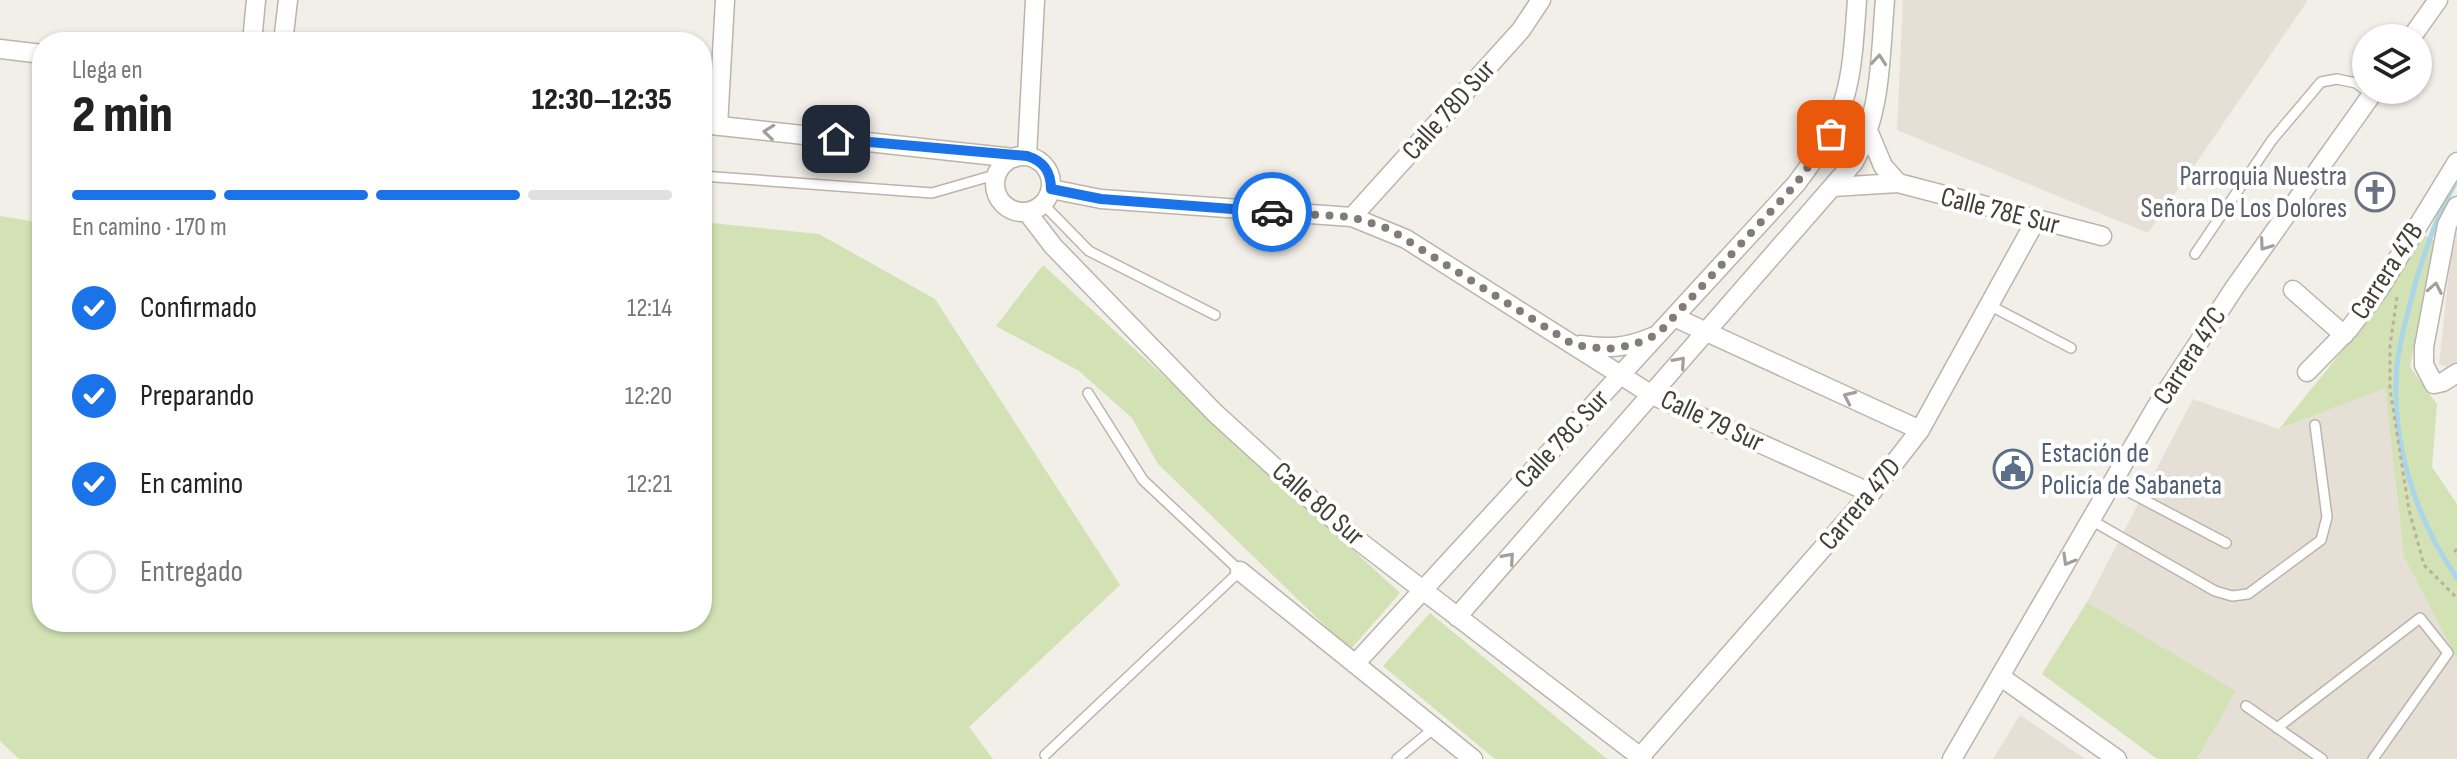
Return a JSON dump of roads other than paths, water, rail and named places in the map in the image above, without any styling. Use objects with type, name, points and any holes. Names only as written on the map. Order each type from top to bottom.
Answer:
[{"type":"street","points":[[253,32],[256,0]]},
{"type":"street","points":[[284,32],[288,0]]},
{"type":"street","points":[[712,108],[725,0]]},
{"type":"street","points":[[712,125],[1020,157],[1035,159],[1048,171],[1040,201],[1009,208],[1002,202],[995,186],[998,174],[1020,157],[1035,0]]},
{"type":"street","name":"Calle 78D Sur","points":[[1352,217],[1521,30],[1541,0]]},
{"type":"street","name":"Calle 78C Sur","points":[[1355,664],[1796,184],[1823,149],[1839,119],[1849,88],[1857,0]]},
{"type":"street","name":"Calle 78C Sur","points":[[1457,617],[1854,162],[1870,135],[1885,0]]},
{"type":"street","points":[[2421,24],[2438,0]]},
{"type":"street","points":[[0,49],[32,53]]},
{"type":"street","name":"Carrera 47C","points":[[1952,759],[2155,409],[2235,287],[2365,104]]},
{"type":"street","points":[[1870,135],[1883,166],[1898,183]]},
{"type":"street","name":"Carrera 47B","points":[[2307,372],[2344,335],[2378,291],[2457,162]]},
{"type":"street","name":"Calle 78E Sur","points":[[1833,187],[1898,183],[2102,236]]},
{"type":"street","name":"Calle 79 Sur","points":[[1040,201],[1101,199],[1352,217],[1406,239],[1652,395],[1871,493]]},
{"type":"street","name":"Calle 80 Sur","points":[[1040,201],[1039,232],[1215,413],[1355,538],[1642,758]]},
{"type":"street","points":[[2457,206],[2447,225],[2424,347],[2424,365],[2434,384],[2457,373]]},
{"type":"street","name":"Carrera 47D","points":[[1642,758],[1871,493],[1920,430],[2036,220]]},
{"type":"street","points":[[2293,290],[2344,335]]},
{"type":"street","points":[[1674,317],[1920,430]]},
{"type":"street","points":[[1574,345],[1607,349],[1633,345],[1658,334]]},
{"type":"street","points":[[1240,571],[1473,759]]},
{"type":"street","points":[[2001,677],[2117,759]]},
{"type":"lane","points":[[2195,254],[2272,140],[2321,82],[2337,79],[2352,82]]},
{"type":"lane","points":[[712,177],[932,193],[998,174]]},
{"type":"lane","points":[[1040,201],[1089,251],[1215,315]]},
{"type":"lane","points":[[1989,305],[2071,348]]},
{"type":"lane","points":[[1045,755],[1240,571],[1143,480],[1088,393]]},
{"type":"lane","points":[[2091,520],[2215,591],[2232,596],[2248,594],[2321,540],[2327,517],[2315,425]]},
{"type":"lane","points":[[2112,483],[2226,543]]},
{"type":"lane","points":[[2277,728],[2420,618],[2448,653],[2373,759]]},
{"type":"lane","points":[[2246,706],[2322,759]]},
{"type":"lane","points":[[1397,759],[1434,728]]},
{"type":"waterway","points":[[2457,180],[2434,229],[2416,281],[2400,344],[2396,393],[2402,450],[2409,477],[2429,530],[2457,578]]},
{"type":"place","name":"Parroquia Nuestra Señora De Los Dolores","points":[[2375,192]]},
{"type":"place","name":"Estación de Policía de Sabaneta","points":[[2013,469]]}]
